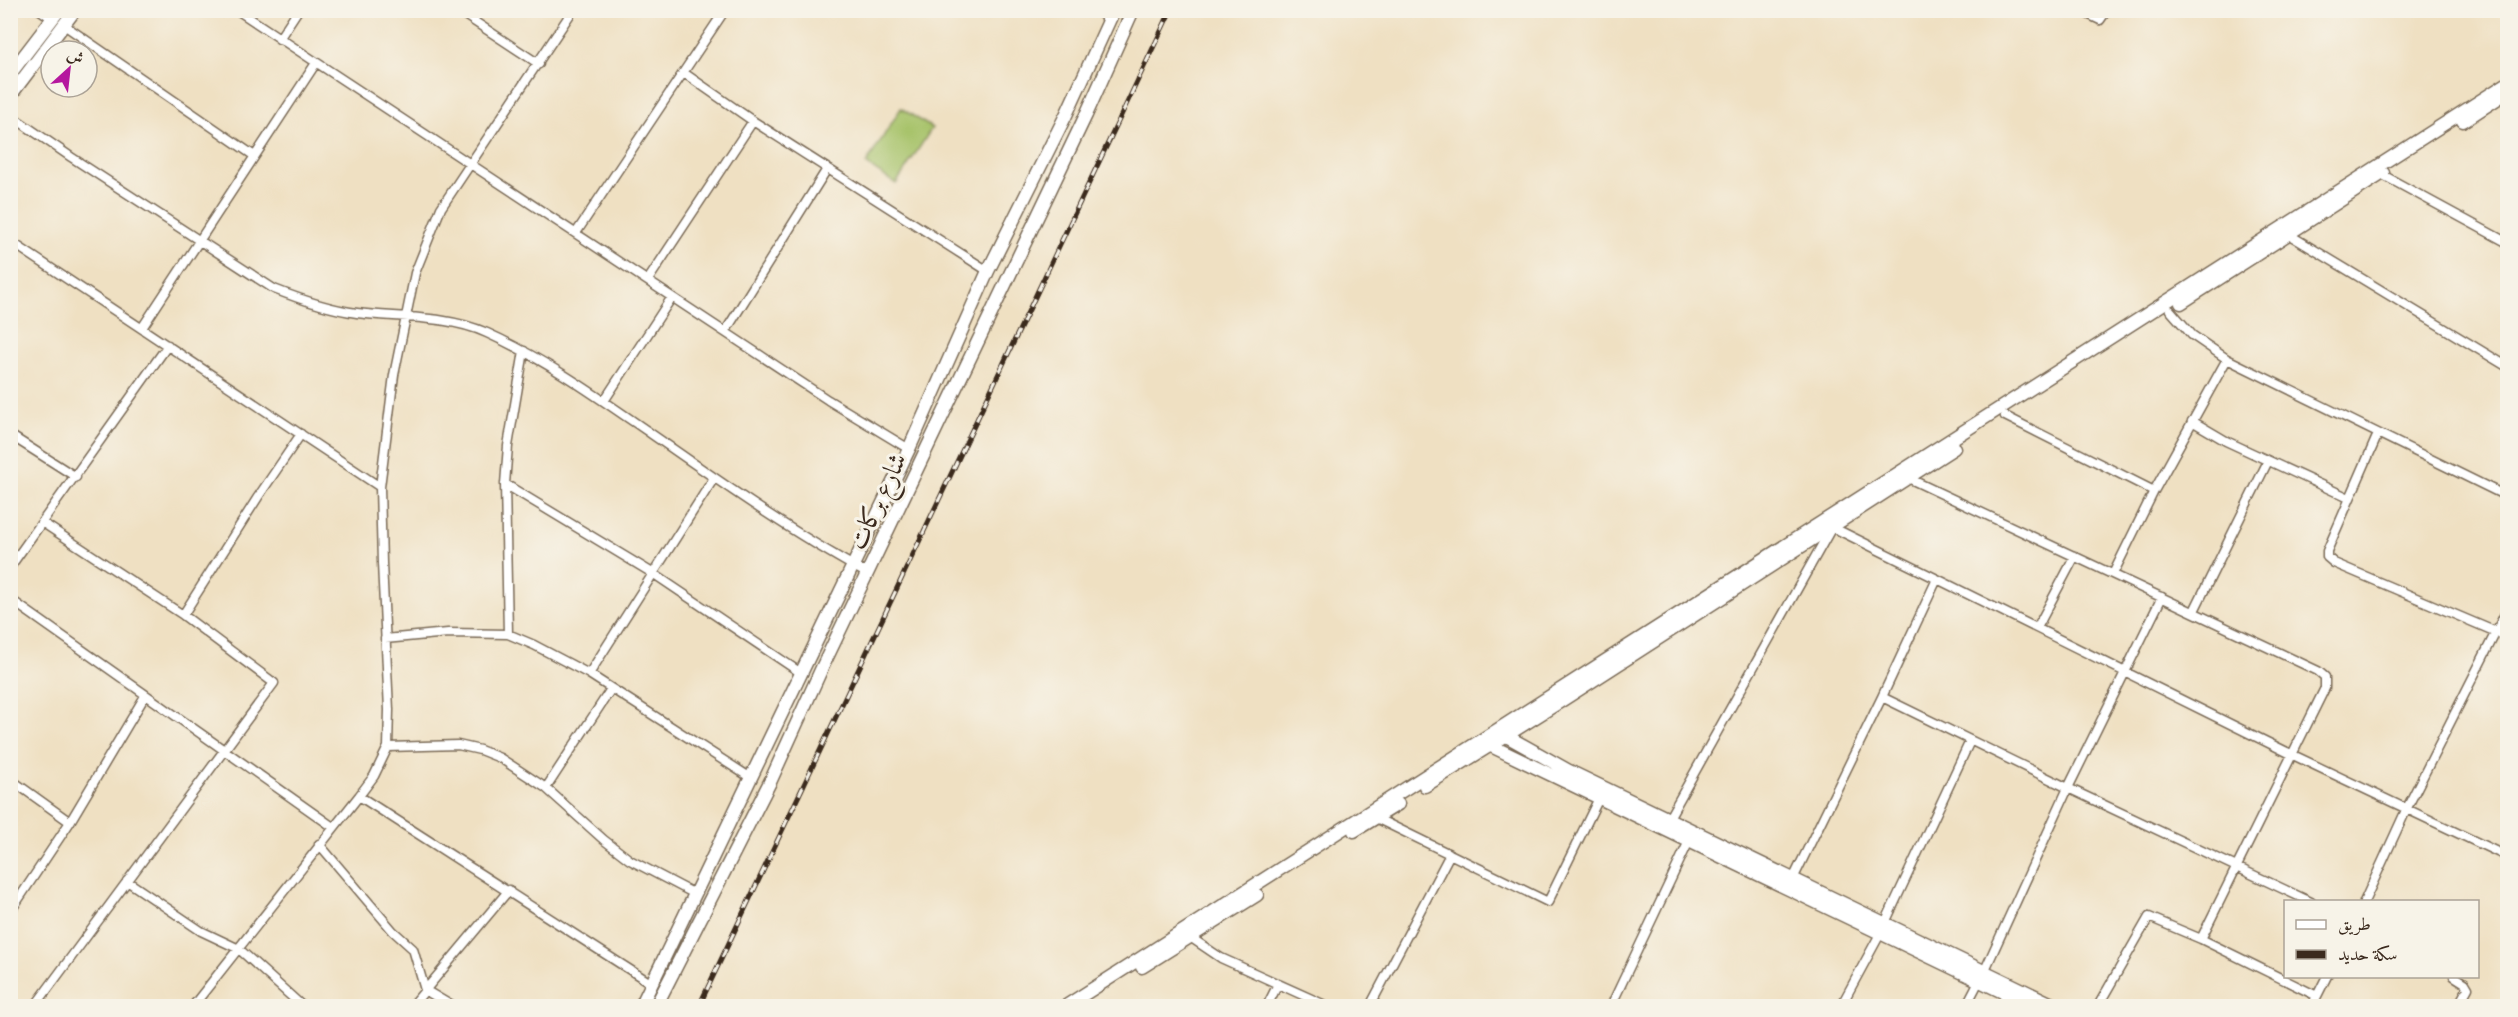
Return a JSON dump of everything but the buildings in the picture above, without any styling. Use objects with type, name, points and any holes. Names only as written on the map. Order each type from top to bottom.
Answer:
[{"type":"street","points":[[40,10],[59,18],[254,155]]},
{"type":"street","points":[[10,74],[59,18],[75,10]]},
{"type":"street","points":[[237,10],[828,400],[909,449]]},
{"type":"street","points":[[279,39],[298,10]]},
{"type":"street","points":[[457,10],[539,64]]},
{"type":"street","points":[[193,1006],[359,796],[374,776],[388,747],[389,710],[380,487],[394,375],[414,273],[441,208],[573,10]]},
{"type":"street","points":[[1096,10],[1111,15]]},
{"type":"street","name":"شارع بركات","points":[[656,1006],[766,790],[1086,115],[1132,10]]},
{"type":"street","points":[[2079,10],[2100,20],[2107,10]]},
{"type":"street","points":[[576,233],[723,11]]},
{"type":"street","name":"شارع بركات","points":[[641,1006],[909,449],[988,271],[1066,115],[1111,15]]},
{"type":"street","points":[[10,96],[59,18]]},
{"type":"street","points":[[142,328],[316,63]]},
{"type":"street","points":[[684,73],[753,121],[988,271]]},
{"type":"street","points":[[1501,733],[2240,260],[2508,82]]},
{"type":"street","points":[[1066,1006],[1832,527],[2170,310],[2240,260],[2288,234],[2504,98]]},
{"type":"street","points":[[10,114],[274,289],[310,303],[355,312],[447,321],[485,331],[524,351],[604,401],[714,478],[868,574]]},
{"type":"street","points":[[648,280],[753,121]]},
{"type":"street","points":[[725,332],[827,169]]},
{"type":"street","points":[[2381,174],[2508,243]]},
{"type":"street","points":[[2288,234],[2508,367]]},
{"type":"street","points":[[10,241],[380,487]]},
{"type":"street","points":[[604,401],[672,297]]},
{"type":"street","points":[[2170,310],[2193,335],[2227,359],[2508,497]]},
{"type":"street","points":[[10,567],[168,345]]},
{"type":"street","points":[[508,634],[505,484],[508,446],[524,351]]},
{"type":"street","points":[[2113,574],[2154,490],[2227,359]]},
{"type":"street","points":[[2005,416],[2154,490]]},
{"type":"street","points":[[2192,421],[2268,461],[2349,498]]},
{"type":"street","points":[[183,615],[301,434]]},
{"type":"street","points":[[2378,434],[2327,551],[2327,557],[2334,563],[2508,638]]},
{"type":"street","points":[[10,435],[76,477]]},
{"type":"street","points":[[2194,611],[2268,461]]},
{"type":"street","points":[[589,674],[714,478]]},
{"type":"street","points":[[1908,478],[2194,611],[2318,671],[2325,677],[2325,688],[2201,939]]},
{"type":"street","points":[[505,484],[654,573],[801,673]]},
{"type":"street","points":[[35,1006],[226,751],[274,683],[183,615],[43,523]]},
{"type":"street","points":[[1832,527],[2293,755],[2508,857]]},
{"type":"street","points":[[1669,818],[1832,527]]},
{"type":"street","points":[[2037,628],[2075,556]]},
{"type":"street","points":[[1793,879],[1937,579]]},
{"type":"street","points":[[1966,1006],[2068,788],[2127,673],[2162,597]]},
{"type":"street","points":[[10,599],[333,827]]},
{"type":"street","points":[[2365,900],[2406,808],[2508,608]]},
{"type":"street","points":[[385,639],[448,633],[508,634],[589,674],[751,778]]},
{"type":"street","points":[[546,788],[611,688]]},
{"type":"street","points":[[10,912],[14,901],[70,822],[145,696]]},
{"type":"street","points":[[1882,697],[2068,788],[2307,900]]},
{"type":"street","points":[[1501,733],[1569,771],[1669,818],[1692,835],[1882,929],[1982,976],[2056,1006]]},
{"type":"street","points":[[1841,1006],[1882,929],[1970,741]]},
{"type":"street","points":[[1485,743],[1600,796],[1793,879],[1882,929]]},
{"type":"street","points":[[1081,1006],[1376,818],[1485,743]]},
{"type":"street","points":[[388,747],[458,745],[500,758],[546,788],[630,860],[695,894]]},
{"type":"street","points":[[10,779],[70,822]]},
{"type":"street","points":[[359,796],[509,890],[652,984]]},
{"type":"street","points":[[1376,818],[1548,902],[1600,796]]},
{"type":"street","points":[[1611,1006],[1692,835]]},
{"type":"street","points":[[319,844],[393,931],[413,949],[425,990],[452,1006]]},
{"type":"street","points":[[1370,1006],[1450,854]]},
{"type":"street","points":[[127,881],[201,931],[239,949],[302,1006]]},
{"type":"street","points":[[412,1006],[509,890]]},
{"type":"street","points":[[2098,1006],[2148,917],[2154,917],[2318,996]]},
{"type":"street","points":[[1190,937],[1205,949],[1278,986],[1327,1006]]},
{"type":"street","points":[[1982,976],[2032,1006]]},
{"type":"street","points":[[2312,1006],[2327,978]]},
{"type":"street","points":[[2457,978],[2468,988],[2458,1006]]},
{"type":"street","points":[[1267,1006],[1278,986]]},
{"type":"green space","points":[[901,108],[932,128],[896,184],[866,164]]},
{"type":"railway","points":[[699,1006],[1171,10]]}]
